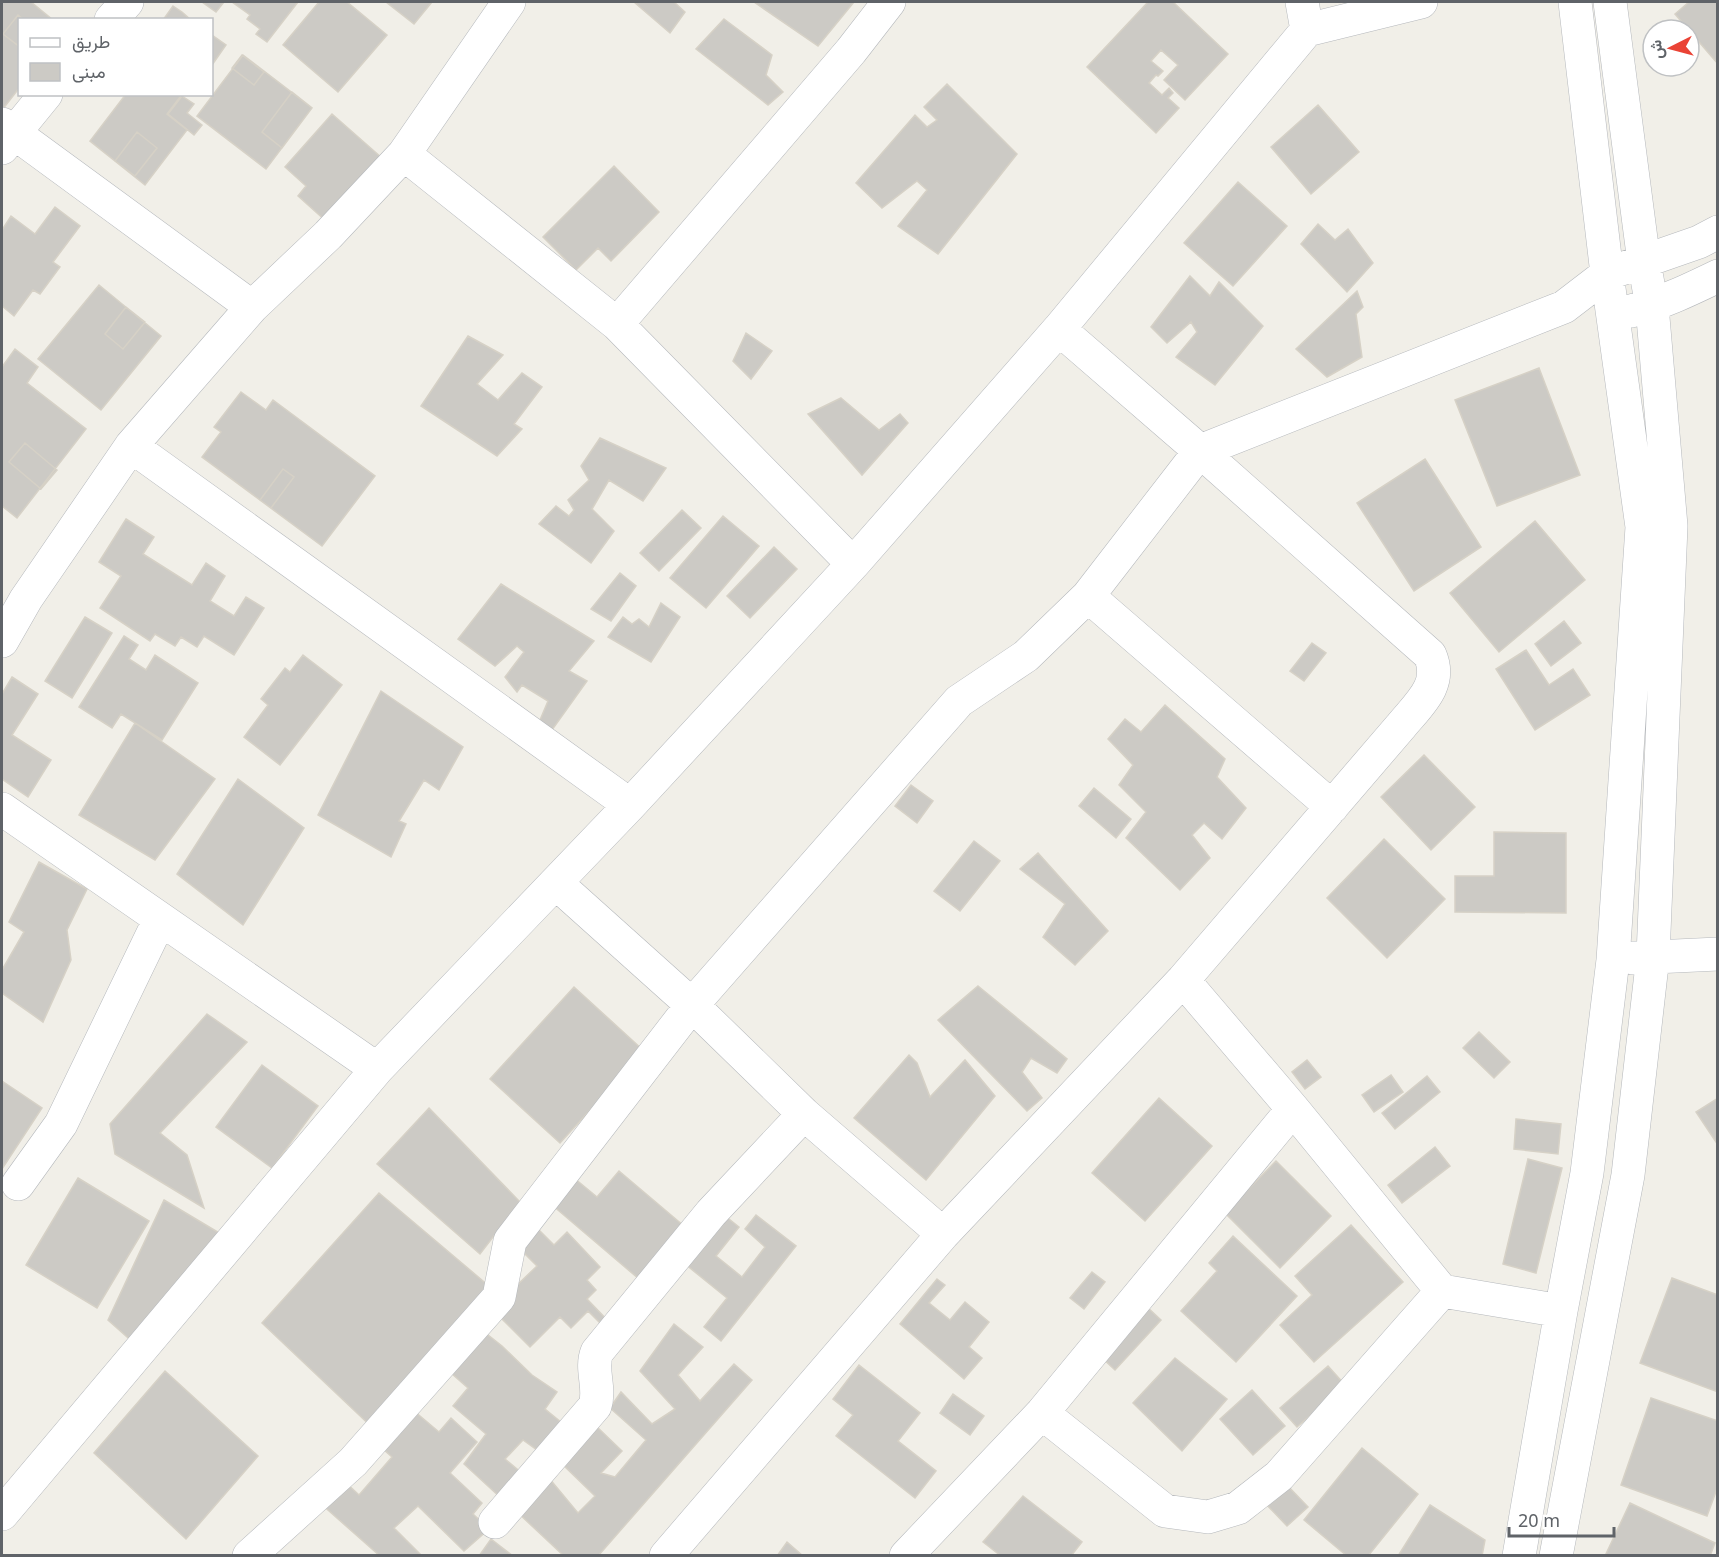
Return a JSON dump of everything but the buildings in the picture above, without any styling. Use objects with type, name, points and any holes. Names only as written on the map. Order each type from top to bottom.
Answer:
[{"type":"street","points":[[113,18],[127,2]]},
{"type":"street","points":[[2,641],[26,599],[131,446],[252,308],[328,235],[404,154],[509,2]]},
{"type":"street","points":[[617,324],[851,51],[890,2]]},
{"type":"street","points":[[2,1514],[377,1069],[630,805],[853,564],[1059,329],[1304,16],[1421,2]]},
{"type":"street","points":[[1519,1556],[1587,1173],[1613,960],[1642,526],[1607,274],[1575,2]]},
{"type":"street","points":[[1556,1556],[1628,1175],[1653,956],[1671,526],[1652,306],[1644,262],[1610,2]]},
{"type":"street","points":[[44,96],[5,134],[252,308]]},
{"type":"street","points":[[404,154],[617,324],[853,564]]},
{"type":"street","points":[[249,1556],[353,1462],[499,1297],[510,1241],[692,1005],[959,701],[1026,656],[1088,596],[1200,451],[1564,308],[1607,274],[1699,242],[1718,232]]},
{"type":"street","points":[[1564,308],[1614,315],[1652,306],[1718,276]]},
{"type":"street","points":[[666,1556],[943,1234],[1183,980],[1426,696],[1436,677],[1435,666],[1430,655],[1059,329]]},
{"type":"street","points":[[131,446],[630,805]]},
{"type":"street","points":[[1088,596],[1332,807]]},
{"type":"street","points":[[2,809],[377,1069]]},
{"type":"street","points":[[556,883],[692,1005],[804,1114],[943,1234]]},
{"type":"street","points":[[18,1184],[61,1124],[160,919]]},
{"type":"street","points":[[1613,960],[1718,954]]},
{"type":"street","points":[[1183,980],[1293,1109],[1442,1291],[1561,1311]]},
{"type":"street","points":[[906,1556],[1042,1413],[1293,1109]]},
{"type":"street","points":[[495,1522],[596,1406],[598,1397],[595,1358],[597,1352],[711,1213],[804,1114]]},
{"type":"street","points":[[1042,1413],[1165,1511],[1208,1517],[1238,1508],[1279,1476],[1442,1291]]}]
